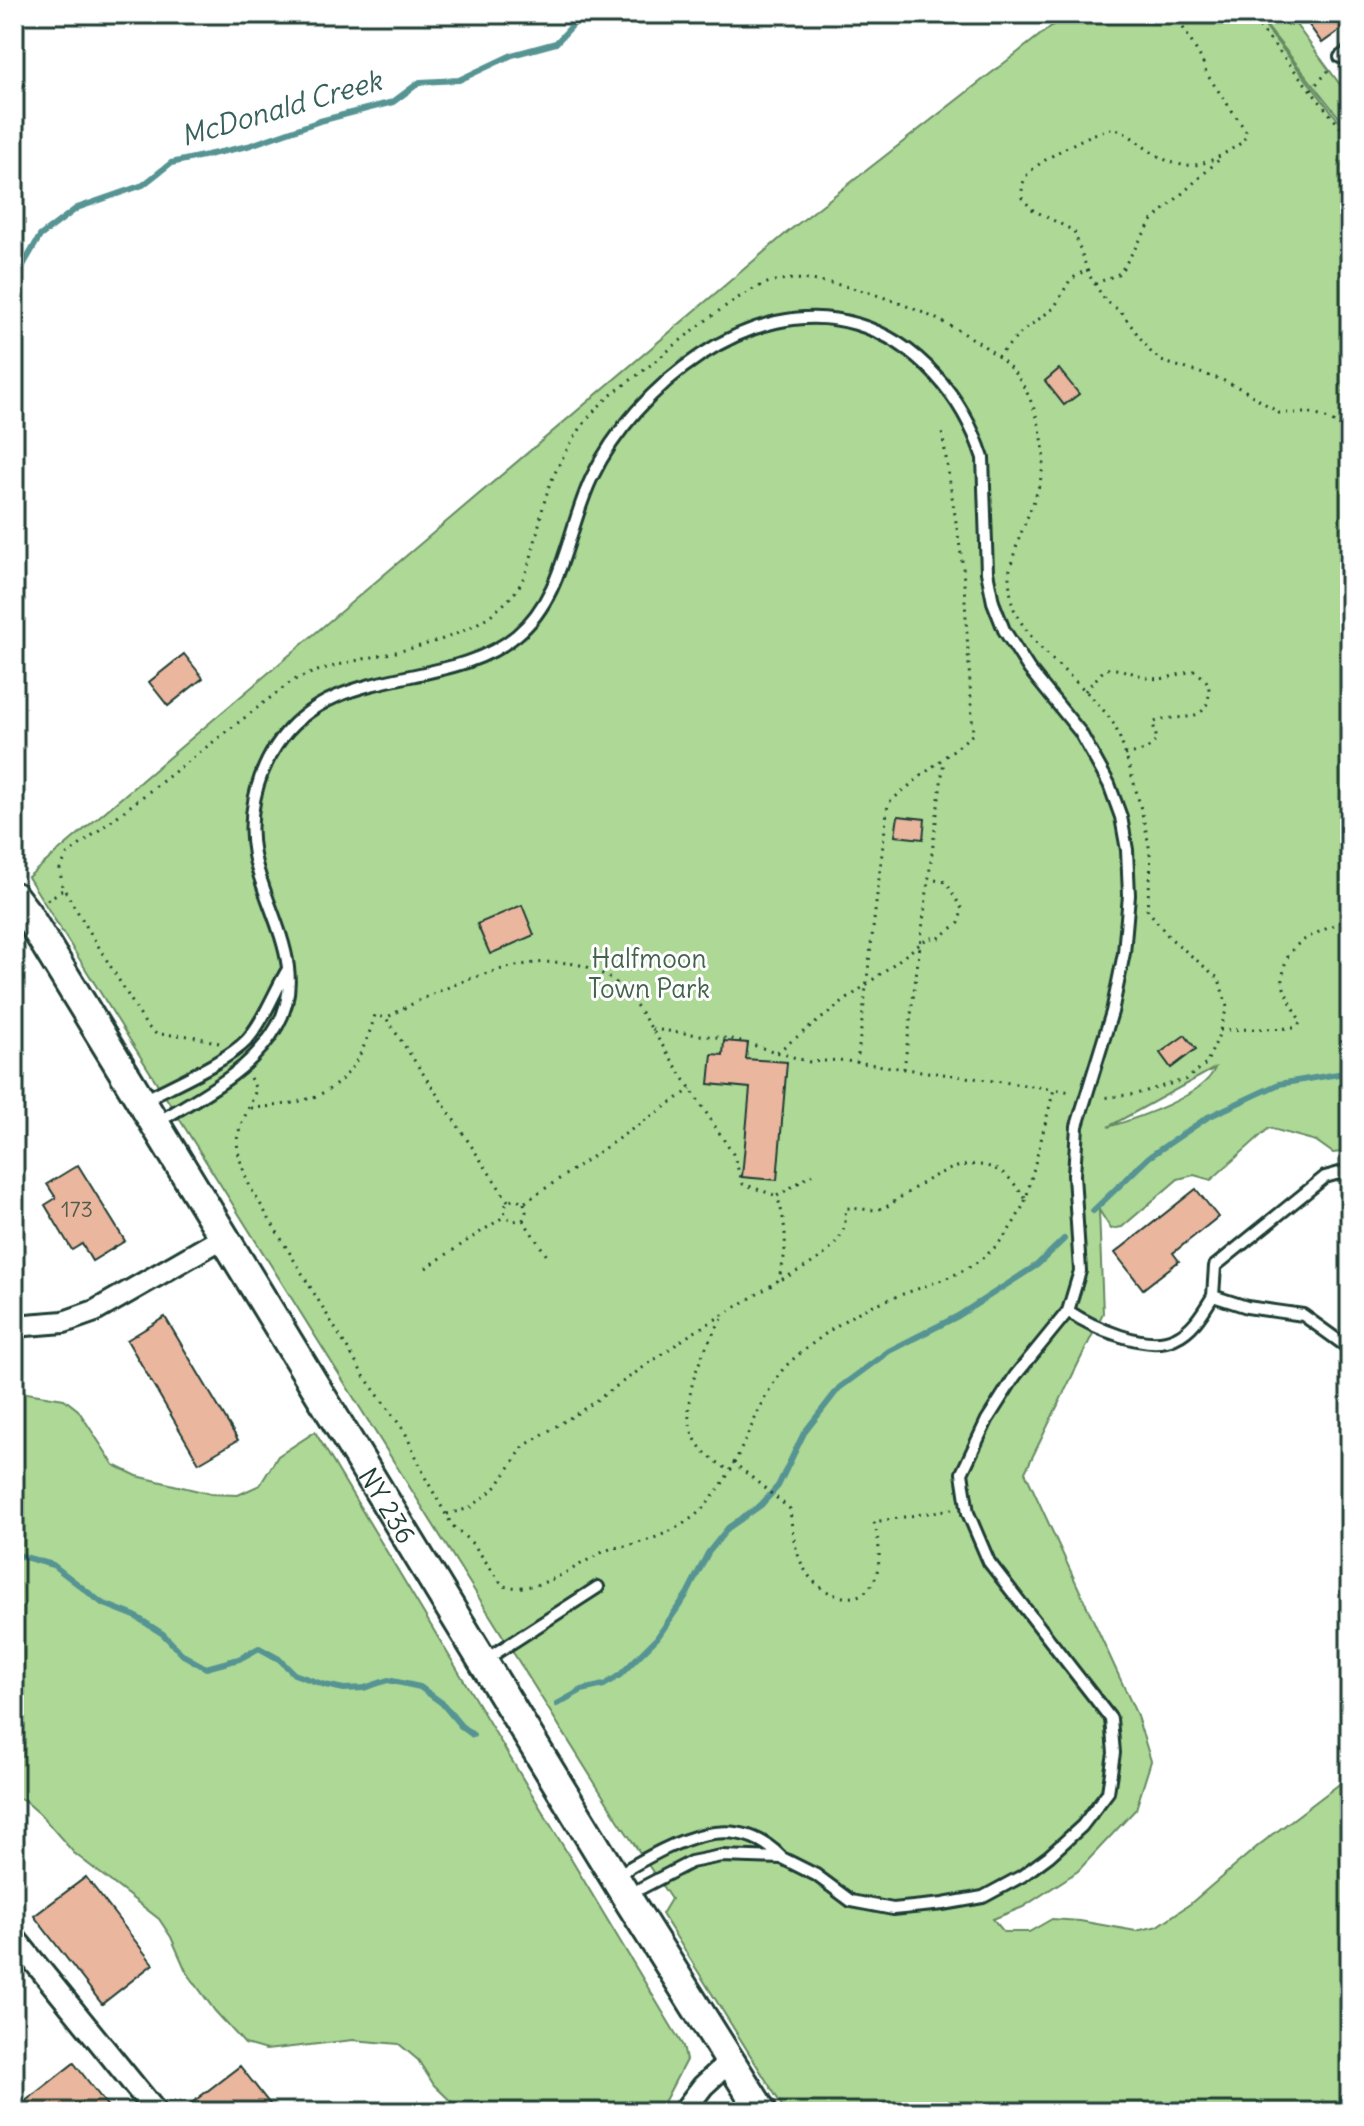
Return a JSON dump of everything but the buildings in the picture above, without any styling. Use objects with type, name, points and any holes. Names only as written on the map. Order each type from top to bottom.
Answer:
[{"type":"main road","name":"NY 236","points":[[27,901],[27,914],[620,1886],[762,2112]]},
{"type":"street","points":[[14,1326],[64,1322],[95,1311],[224,1237]]},
{"type":"street","points":[[14,1937],[156,2112]]},
{"type":"street","points":[[683,2112],[703,2086],[730,2061]]},
{"type":"lane","points":[[1340,57],[1350,50]]},
{"type":"lane","points":[[148,1113],[229,1078],[259,1051],[278,1025],[290,981],[280,931],[255,858],[251,830],[254,801],[262,774],[277,745],[302,717],[329,699],[359,688],[484,656],[515,637],[536,616],[550,593],[593,474],[620,430],[653,394],[709,349],[733,336],[769,323],[832,318],[879,332],[903,345],[943,381],[978,441],[983,458],[987,572],[993,602],[1004,630],[1029,669],[1057,700],[1098,760],[1121,817],[1127,850],[1129,895],[1124,953],[1112,1012],[1077,1126],[1074,1175],[1080,1271],[1068,1311],[1015,1376],[987,1420],[962,1473],[967,1506],[989,1562],[1111,1719],[1114,1753],[1108,1792],[1082,1826],[1049,1856],[1022,1876],[983,1897],[893,1909],[851,1901],[816,1875],[782,1858],[758,1838],[735,1833],[679,1840],[620,1886]]},
{"type":"lane","points":[[148,1113],[245,1041],[263,1018],[288,969]]},
{"type":"lane","points":[[1068,1311],[1091,1326],[1146,1342],[1174,1339],[1195,1323],[1213,1296],[1215,1266],[1325,1177],[1350,1170]]},
{"type":"lane","points":[[1213,1296],[1247,1307],[1303,1315],[1350,1349]]},
{"type":"lane","points":[[483,1661],[598,1587]]},
{"type":"lane","points":[[620,1886],[691,1862],[721,1856],[782,1858]]},
{"type":"path","points":[[1175,14],[1202,60],[1206,73],[1246,131],[1244,141],[1206,165],[1177,165],[1160,159],[1126,133],[1109,128],[1098,130],[1035,166],[1026,176],[1022,198],[1033,210],[1074,231],[1087,269],[1105,300],[1121,312],[1161,361],[1220,379],[1244,390],[1279,413],[1310,413],[1329,419],[1350,433]]},
{"type":"path","points":[[1249,14],[1350,139]]},
{"type":"path","points":[[1311,90],[1340,57]]},
{"type":"path","points":[[1095,284],[1120,273],[1151,222],[1228,152]]},
{"type":"path","points":[[997,357],[1024,330],[1054,308],[1070,280],[1087,269]]},
{"type":"path","points":[[226,1046],[192,1036],[156,1034],[146,1025],[64,889],[60,869],[67,855],[292,681],[319,669],[431,644],[462,632],[513,596],[524,576],[549,486],[575,438],[599,406],[722,310],[769,282],[799,278],[864,291],[952,326],[1017,375],[1033,409],[1043,446],[1041,488],[1021,530],[1009,573],[1015,613],[1045,653],[1096,701],[1116,728],[1144,820],[1151,856],[1147,909],[1169,937],[1219,979],[1227,1007],[1206,1064],[1187,1079],[1106,1099],[839,1060],[810,1062],[732,1039],[652,1029]]},
{"type":"path","points":[[857,1063],[888,803],[973,734],[963,567],[942,432]]},
{"type":"path","points":[[1085,691],[1105,669],[1114,668],[1151,678],[1167,679],[1194,671],[1205,677],[1209,697],[1202,710],[1192,717],[1177,720],[1161,718],[1153,723],[1157,740],[1153,745],[1124,755]]},
{"type":"path","points":[[904,1069],[944,757]]},
{"type":"path","points":[[777,1052],[928,938],[939,938],[959,923],[962,909],[946,882],[928,879]]},
{"type":"path","points":[[27,901],[64,889]]},
{"type":"path","points":[[1220,1030],[1296,1028],[1300,1023],[1297,1011],[1285,992],[1283,982],[1285,963],[1291,950],[1318,930],[1350,914]]},
{"type":"path","points":[[251,1108],[291,1105],[317,1097],[346,1077],[366,1047],[375,1015],[386,1018],[464,982],[541,961],[586,967],[610,977],[627,991],[733,1154],[743,1184],[777,1196]]},
{"type":"path","points":[[386,1018],[508,1201]]},
{"type":"path","points":[[248,1074],[256,1089],[251,1108],[237,1134],[241,1163],[250,1187],[364,1376],[405,1432],[426,1479],[452,1525],[474,1545],[503,1586],[523,1590],[547,1582],[608,1549],[637,1544],[693,1517],[713,1497],[781,1371],[840,1323],[875,1304],[961,1274],[983,1259],[1001,1242],[1019,1217],[1054,1089]]},
{"type":"path","points":[[524,1203],[691,1089]]},
{"type":"path","points":[[446,1514],[470,1508],[496,1487],[524,1446],[581,1411],[688,1336],[819,1259],[832,1247],[845,1225],[846,1208],[876,1210],[886,1207],[946,1169],[985,1165],[1004,1173],[1026,1199]]},
{"type":"path","points":[[777,1196],[813,1174]]},
{"type":"path","points":[[777,1196],[784,1216],[786,1237],[785,1258],[777,1282]]},
{"type":"path","points":[[505,1216],[504,1208],[508,1201],[517,1199],[524,1203],[526,1212],[523,1220]]},
{"type":"path","points":[[505,1216],[513,1221],[523,1220]]},
{"type":"path","points":[[426,1268],[505,1216]]},
{"type":"path","points":[[523,1220],[547,1256]]},
{"type":"path","points":[[725,1316],[698,1365],[690,1404],[691,1427],[698,1444],[728,1469]]},
{"type":"path","points":[[733,1462],[790,1509],[795,1544],[808,1574],[823,1590],[837,1598],[852,1598],[874,1582],[879,1567],[874,1522],[967,1506]]},
{"type":"green space","name":"Halfmoon Town Park","points":[[1067,14],[1255,14],[1350,135],[1350,1151],[1333,1153],[1316,1141],[1269,1128],[1211,1180],[1194,1175],[1178,1179],[1122,1227],[1111,1229],[1099,1210],[1103,1313],[1025,1472],[1136,1713],[1151,1761],[1136,1809],[1078,1871],[1023,1907],[993,1919],[1004,1932],[1029,1932],[1052,1919],[1136,1931],[1158,1926],[1350,1776],[1350,2112],[786,2112],[662,1914],[671,1899],[618,1820],[28,877],[790,230]],"holes":[[[1215,1068],[1198,1088],[1169,1105],[1108,1127]]]},
{"type":"green space","points":[[1257,14],[1288,14],[1350,98],[1350,131]]},
{"type":"green space","points":[[14,1391],[64,1399],[78,1410],[114,1465],[137,1476],[211,1494],[238,1495],[260,1485],[278,1456],[315,1432],[683,2046],[686,2060],[659,2112],[462,2112],[434,2085],[418,2060],[399,2044],[353,2040],[266,2050],[245,2044],[215,2011],[186,1971],[159,1919],[74,1853],[24,1800],[14,1798]]},
{"type":"waterway","name":"McDonald Creek","points":[[14,281],[40,236],[77,208],[143,185],[171,163],[248,146],[320,121],[393,102],[420,82],[459,80],[512,55],[556,43],[583,14]]},
{"type":"waterway","points":[[1093,1211],[1149,1157],[1208,1117],[1279,1084],[1350,1072]]},
{"type":"waterway","points":[[557,1704],[620,1675],[657,1638],[687,1594],[708,1553],[728,1528],[761,1505],[778,1486],[804,1433],[839,1388],[889,1351],[958,1316],[1037,1265],[1064,1239]]},
{"type":"waterway","points":[[14,1554],[53,1565],[102,1603],[135,1616],[163,1634],[183,1655],[206,1668],[239,1659],[259,1648],[279,1659],[294,1674],[325,1685],[344,1689],[364,1688],[388,1680],[420,1687],[442,1703],[473,1735]]}]
